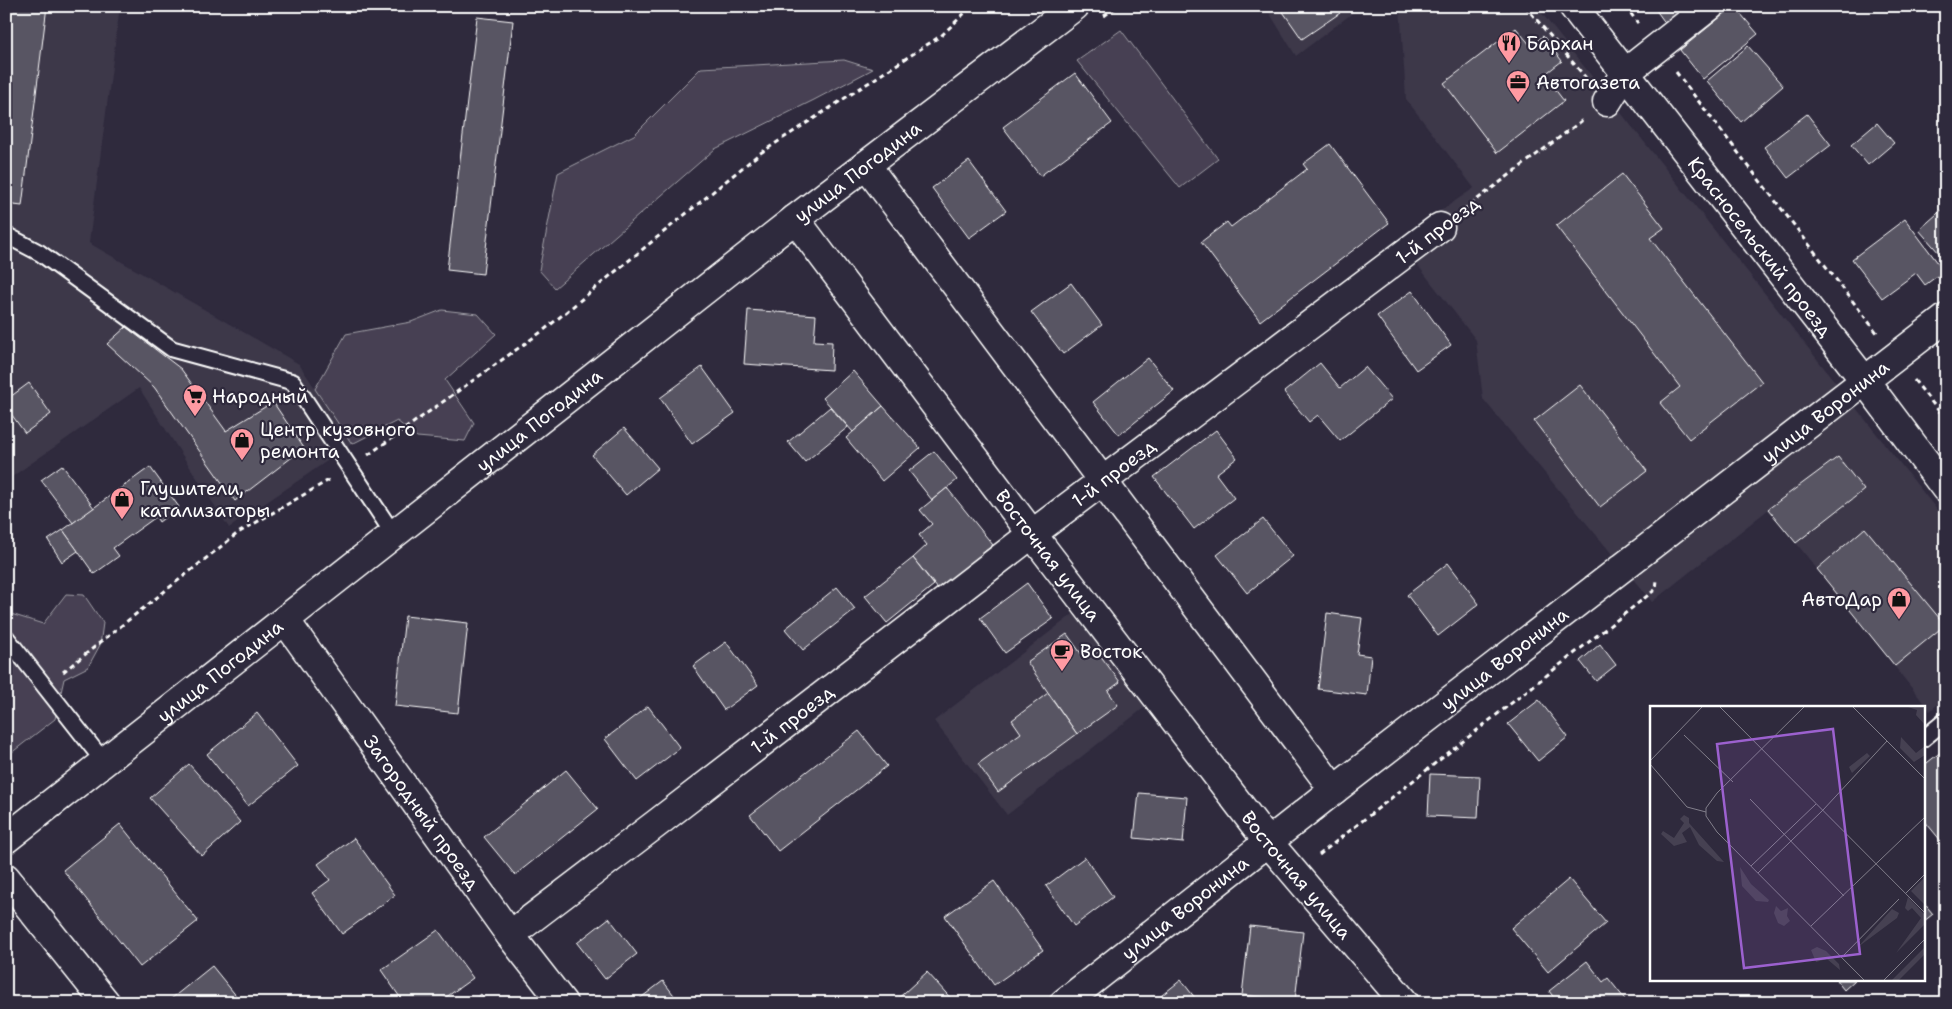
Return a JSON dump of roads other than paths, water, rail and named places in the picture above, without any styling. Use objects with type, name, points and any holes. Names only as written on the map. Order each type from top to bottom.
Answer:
[{"type":"street","name":"улица Погодина","points":[[6,839],[795,219],[1075,6]]},
{"type":"street","name":"Красносельский проезд","points":[[1573,6],[1865,381],[1946,489]]},
{"type":"street","points":[[1607,102],[1625,73],[1710,6]]},
{"type":"street","points":[[866,165],[1334,790]]},
{"type":"street","name":"Восточная улица","points":[[795,219],[1032,534],[1268,842],[1405,1003]]},
{"type":"street","name":"1-й проезд","points":[[510,935],[1032,534],[1440,227]]},
{"type":"street","name":"улица Воронина","points":[[1064,1003],[1334,790],[1946,318]]},
{"type":"street","name":"Загородный проезд","points":[[285,620],[510,935],[563,1003]]},
{"type":"street","points":[[6,878],[106,1003]]},
{"type":"lane","points":[[6,235],[40,253],[172,349],[293,382],[394,535]]},
{"type":"lane","points":[[6,637],[104,762]]},
{"type":"lane","points":[[1924,739],[1946,720]]},
{"type":"place","name":"Бархан","points":[[1509,64]]},
{"type":"place","name":"Автогазета","points":[[1518,103]]},
{"type":"place","name":"Народный","points":[[195,417]]},
{"type":"place","name":"Центр кузовного ремонта","points":[[242,461]]},
{"type":"place","name":"Глушители, катализаторы","points":[[122,520]]},
{"type":"place","name":"АвтоДар","points":[[1899,620]]},
{"type":"place","name":"Восток","points":[[1062,672]]}]
